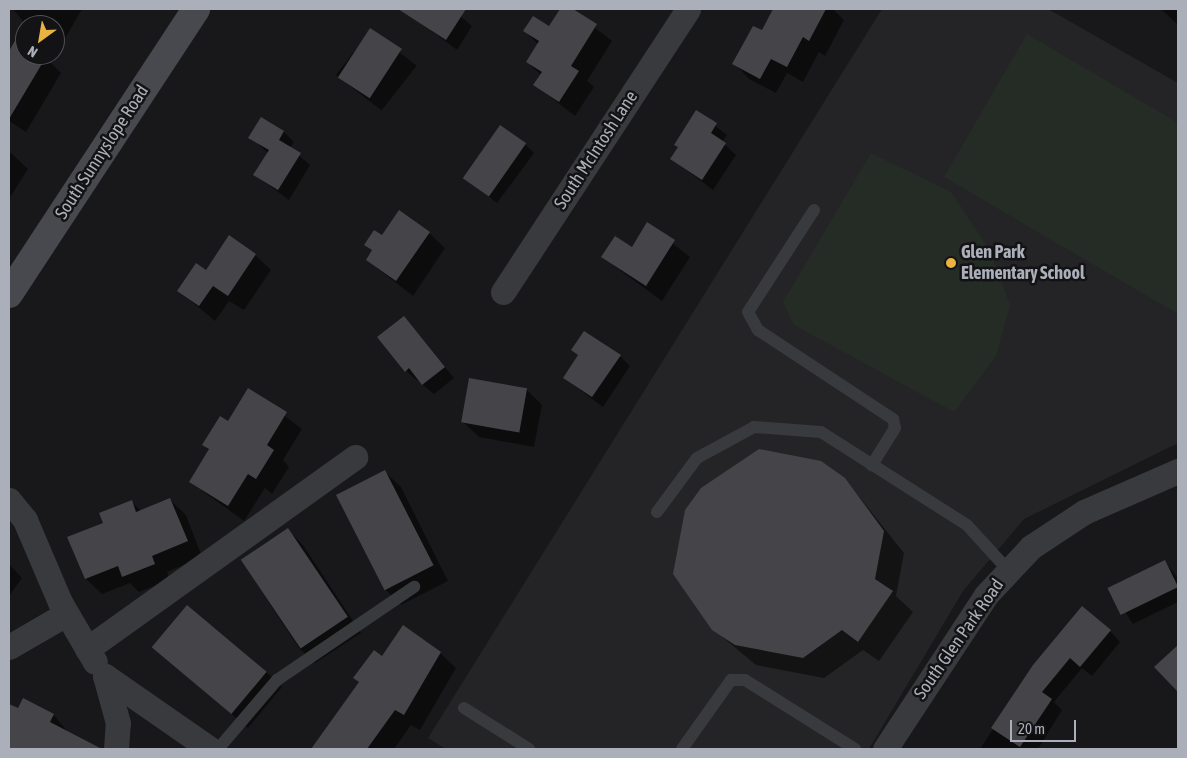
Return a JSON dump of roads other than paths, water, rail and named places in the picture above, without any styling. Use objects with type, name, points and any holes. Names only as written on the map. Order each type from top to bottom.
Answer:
[{"type":"street","name":"South Sunnyslope Road","points":[[9,294],[196,9]]},
{"type":"street","name":"South McIntosh Lane","points":[[503,292],[688,9]]},
{"type":"street","points":[[87,649],[355,457]]},
{"type":"street","name":"South Glen Park Road","points":[[885,749],[986,595],[1032,547],[1084,512],[1178,471]]},
{"type":"street","points":[[9,500],[25,520],[66,614],[104,676],[118,723],[116,749]]},
{"type":"street","points":[[9,647],[66,614]]},
{"type":"street","points":[[104,676],[210,749]]},
{"type":"lane","points":[[814,210],[748,312],[758,330],[893,419],[895,428],[872,465]]},
{"type":"lane","points":[[657,512],[697,458],[754,427],[821,432],[966,525],[1008,570]]},
{"type":"lane","points":[[218,749],[277,680],[414,587]]},
{"type":"lane","points":[[682,749],[731,680],[745,680],[855,749]]},
{"type":"lane","points":[[464,708],[529,749]]},
{"type":"place","name":"Glen Park Elementary School","points":[[951,263]]}]
